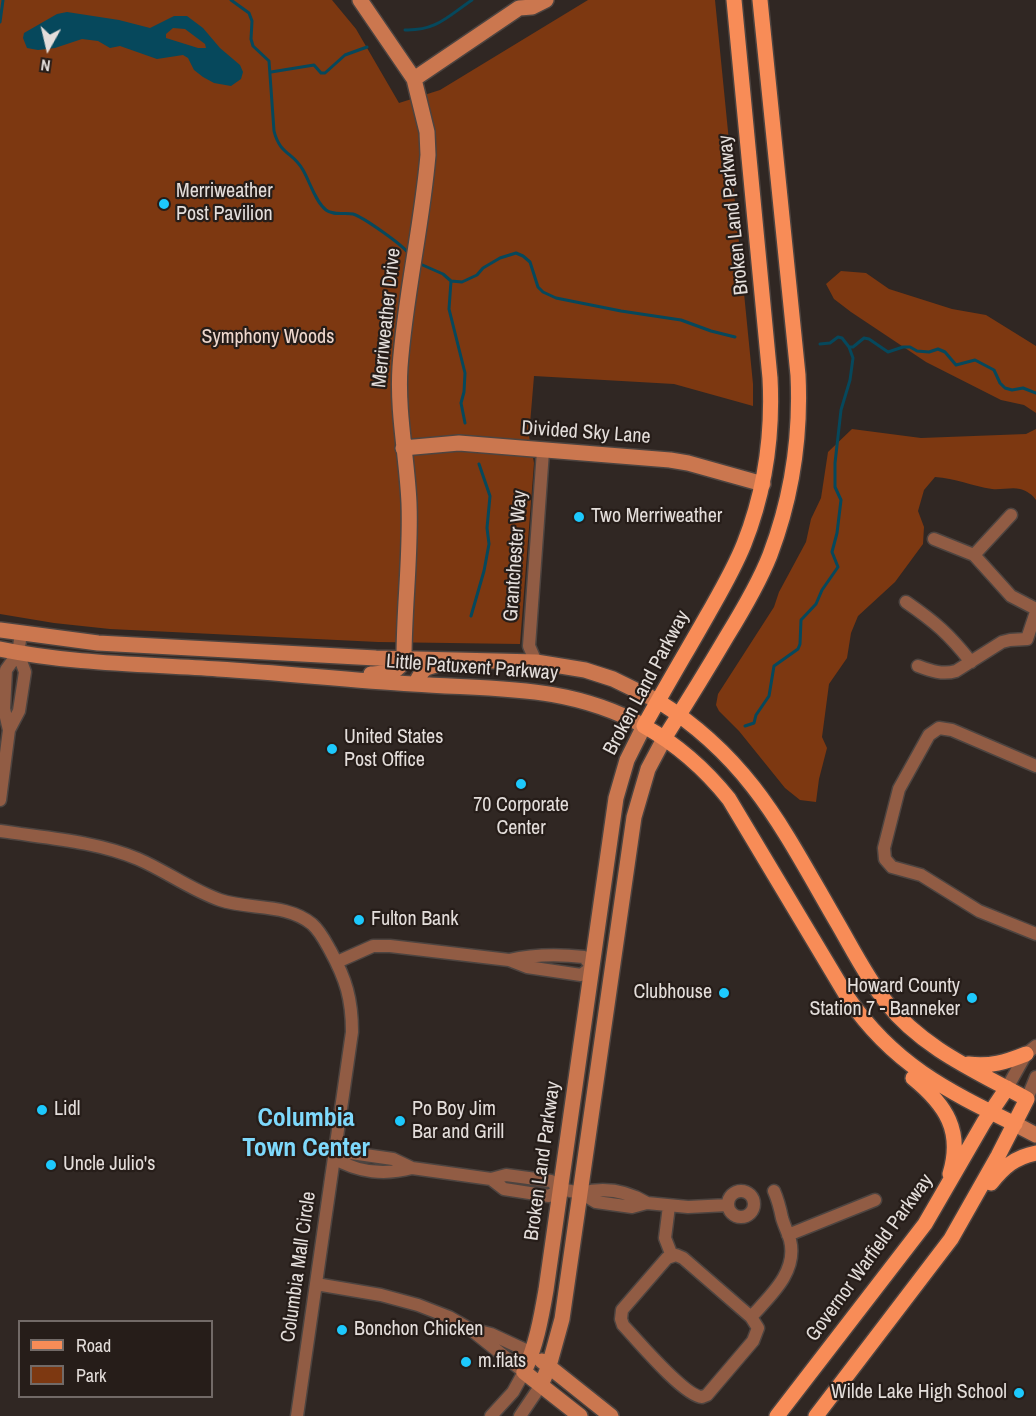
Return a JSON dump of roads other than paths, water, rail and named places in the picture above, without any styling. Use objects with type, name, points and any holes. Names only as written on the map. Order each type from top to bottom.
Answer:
[{"type":"main road","name":"Broken Land Parkway","points":[[644,726],[732,571],[744,544],[763,484],[770,428],[770,378],[734,0]]},
{"type":"main road","name":"Broken Land Parkway","points":[[665,737],[741,613],[770,555],[790,489],[796,452],[798,375],[760,0]]},
{"type":"main road","name":"Little Patuxent Parkway","points":[[658,701],[679,715],[728,756],[769,805],[852,949],[886,1002],[909,1027],[958,1063],[1031,1101]]},
{"type":"main road","name":"Little Patuxent Parkway","points":[[644,726],[665,737],[710,775],[729,799],[864,1022],[888,1047],[943,1088],[1016,1124]]},
{"type":"main road","points":[[864,1022],[885,1052],[937,1099],[948,1115],[955,1149],[953,1165],[943,1197]]},
{"type":"main road","points":[[958,1063],[996,1065],[1031,1050]]},
{"type":"main road","name":"Governor Warfield Parkway","points":[[777,1416],[892,1269],[943,1197],[990,1112],[1007,1088]]},
{"type":"main road","points":[[816,1416],[933,1264],[971,1205],[1031,1101]]},
{"type":"main road","points":[[971,1205],[1005,1165],[1036,1153]]},
{"type":"street","name":"Merriweather Drive","points":[[360,0],[414,79],[427,132],[428,154],[400,366],[400,403],[409,502],[410,552],[404,658]]},
{"type":"street","points":[[414,79],[520,4],[532,7],[546,0]]},
{"type":"street","name":"Divided Sky Lane","points":[[403,448],[459,443],[688,463],[763,484]]},
{"type":"street","name":"Grantchester Way","points":[[536,662],[529,646],[543,451]]},
{"type":"street","points":[[974,555],[1011,515]]},
{"type":"street","points":[[918,666],[929,671],[949,673],[956,671],[1002,642],[1032,640],[1036,611],[1011,596],[974,555],[934,539]]},
{"type":"street","points":[[906,602],[951,636],[971,662]]},
{"type":"street","name":"Little Patuxent Parkway","points":[[0,630],[98,643],[333,655],[536,662],[575,668],[613,679],[658,701]]},
{"type":"street","points":[[0,800],[9,729],[4,709],[6,670],[18,653],[21,634]]},
{"type":"street","name":"Little Patuxent Parkway","points":[[0,649],[94,663],[219,669],[546,692],[600,706],[644,726]]},
{"type":"street","points":[[201,668],[216,658],[218,649]]},
{"type":"street","points":[[9,729],[19,711],[25,672],[18,653]]},
{"type":"street","points":[[219,669],[243,658],[333,655]]},
{"type":"street","points":[[329,678],[396,670],[402,665],[404,658]]},
{"type":"street","points":[[416,684],[420,672],[432,666],[480,659]]},
{"type":"street","name":"Broken Land Parkway","points":[[491,1416],[513,1392],[524,1372],[532,1353],[546,1290],[616,798],[627,760],[644,726]]},
{"type":"street","points":[[1036,766],[952,730],[939,728],[934,730],[925,740],[896,795],[884,854],[888,864],[892,867],[921,875],[979,911],[1036,934]]},
{"type":"street","name":"Broken Land Parkway","points":[[520,1416],[541,1385],[549,1366],[562,1319],[634,817],[645,777],[665,737]]},
{"type":"street","name":"Columbia Mall Circle","points":[[0,831],[91,844],[116,851],[140,860],[208,896],[223,901],[271,908],[303,917],[322,935],[337,962],[350,993],[352,1032],[297,1416]]},
{"type":"street","points":[[337,962],[373,946],[390,946],[509,960],[527,967],[581,975],[592,967],[584,957],[555,954],[509,960]]},
{"type":"street","points":[[1007,1088],[1031,1050]]},
{"type":"street","points":[[1031,1101],[1036,1077]]},
{"type":"street","name":"Little Patuxent Parkway","points":[[1016,1124],[1036,1135]]},
{"type":"street","points":[[334,1158],[349,1168],[391,1174],[412,1168],[491,1179],[504,1189],[549,1196],[560,1189],[580,1193],[596,1189],[632,1194],[647,1203],[670,1206],[728,1205]]},
{"type":"street","points":[[751,1317],[782,1282],[791,1256],[788,1235],[782,1218],[782,1207],[774,1191]]},
{"type":"street","points":[[788,1235],[875,1200]]},
{"type":"street","points":[[670,1206],[660,1229],[674,1256]]},
{"type":"street","points":[[670,1206],[674,1256]]},
{"type":"street","points":[[674,1256],[683,1258],[751,1317],[758,1328],[753,1341],[702,1397],[692,1394],[658,1362],[621,1319],[622,1310],[667,1258],[674,1256]]},
{"type":"street","points":[[316,1284],[381,1295],[418,1305],[448,1317],[470,1329],[580,1416]]},
{"type":"street","points":[[470,1329],[491,1334],[532,1353],[611,1416]]},
{"type":"water","points":[[67,12],[119,20],[150,28],[174,16],[187,16],[203,28],[220,48],[240,65],[243,72],[241,79],[231,86],[214,83],[194,70],[188,58],[183,55],[157,59],[120,46],[110,48],[98,41],[82,39],[55,48],[38,50],[27,48],[23,38],[24,33],[57,14]],"holes":[[[173,28],[185,29],[205,44],[206,48],[198,48],[166,38],[166,34]]]},
{"type":"waterway","points":[[0,22],[3,0]]},
{"type":"waterway","points":[[231,0],[249,13],[252,21],[253,46],[269,61],[274,131],[277,139],[283,149],[299,164],[319,202],[329,212],[353,214],[365,220],[409,254]]},
{"type":"waterway","points":[[405,30],[416,30],[433,25],[472,0]]},
{"type":"waterway","points":[[271,72],[314,65],[321,73],[325,73],[345,55],[367,47]]},
{"type":"waterway","points":[[418,263],[443,274],[451,281],[462,282],[477,275],[483,268],[500,258],[516,253],[530,262],[538,287],[556,298],[681,320],[735,337]]},
{"type":"waterway","points":[[451,281],[449,309],[465,373],[461,403],[465,423]]},
{"type":"waterway","points":[[820,344],[830,343],[838,337],[842,338],[849,347],[853,347],[864,338],[888,352],[903,347],[929,352],[938,349],[945,352],[956,365],[975,360],[994,370],[1005,388],[1012,390],[1023,388],[1036,393]]},
{"type":"waterway","points":[[745,726],[754,723],[756,715],[769,696],[774,666],[798,649],[801,620],[816,604],[822,590],[838,567],[832,552],[841,500],[835,487],[835,463],[841,410],[850,380],[853,358],[849,347]]},
{"type":"waterway","points":[[471,616],[489,544],[487,528],[490,496],[479,464]]},
{"type":"place","name":"Merriweather Post Pavilion","points":[[164,204]]},
{"type":"place","name":"Two Merriweather","points":[[579,517]]},
{"type":"place","name":"United States Post Office","points":[[332,749]]},
{"type":"place","name":"70 Corporate Center","points":[[521,784]]},
{"type":"place","name":"Fulton Bank","points":[[359,920]]},
{"type":"place","name":"Clubhouse","points":[[724,993]]},
{"type":"place","name":"Howard County Station 7 - Banneker","points":[[972,998]]},
{"type":"place","name":"Lidl","points":[[42,1110]]},
{"type":"place","name":"Po Boy Jim Bar and Grill","points":[[400,1121]]},
{"type":"place","name":"Uncle Julio's","points":[[51,1165]]},
{"type":"place","name":"Bonchon Chicken","points":[[342,1330]]},
{"type":"place","name":"m.flats","points":[[466,1362]]},
{"type":"place","name":"Wilde Lake High School","points":[[1019,1393]]},
{"type":"district","name":"Columbia Town Center","points":[[306,1134]]},
{"type":"park label","name":"Symphony Woods","points":[[268,338]]}]
